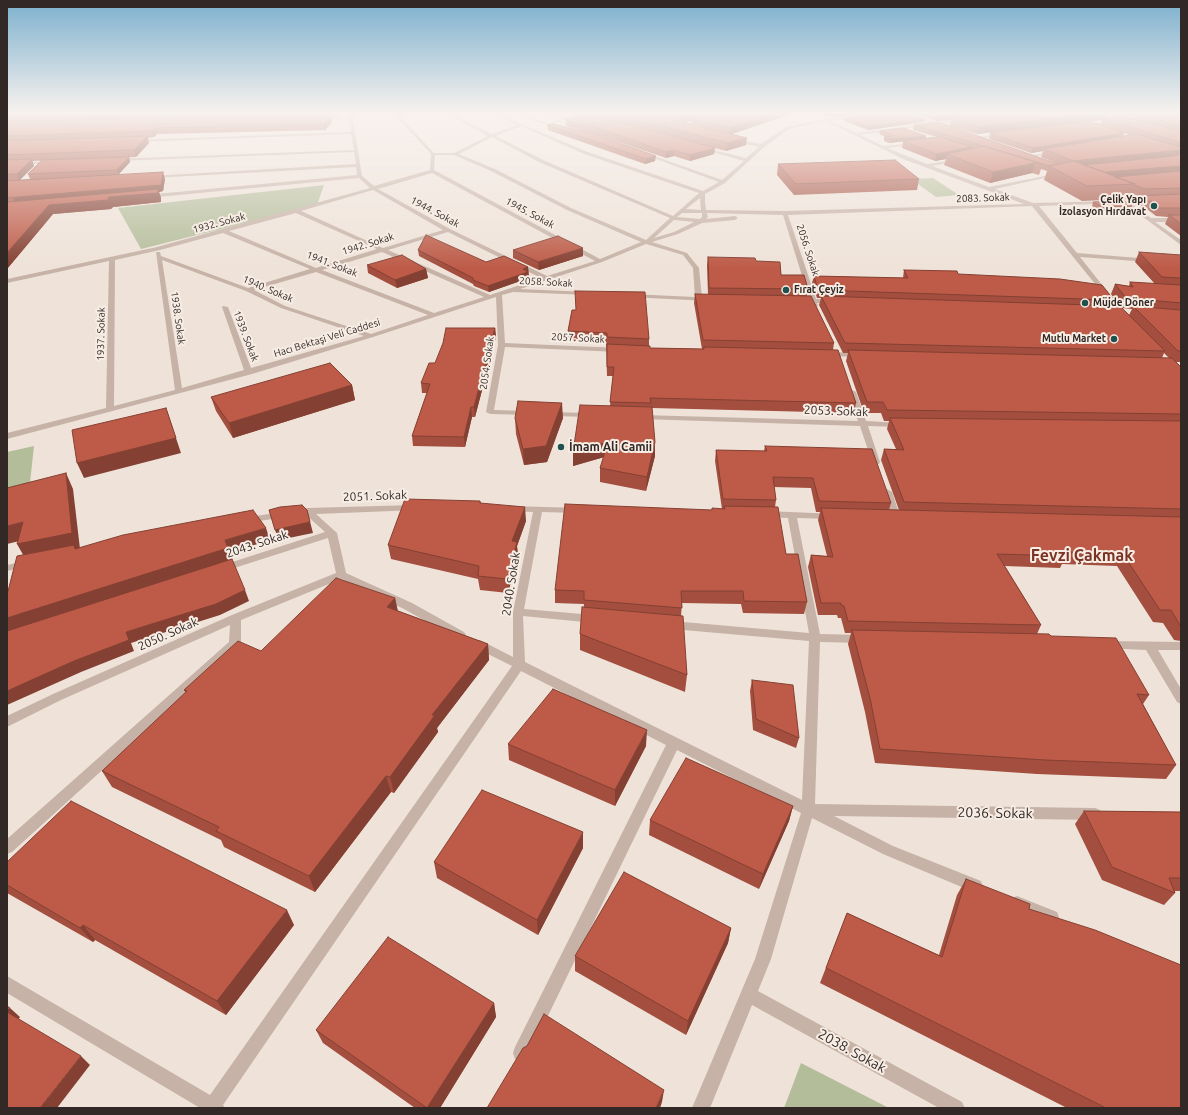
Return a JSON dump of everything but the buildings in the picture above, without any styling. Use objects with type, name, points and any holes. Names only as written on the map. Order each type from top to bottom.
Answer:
[{"type":"street","points":[[37,168],[41,164]]},
{"type":"street","points":[[432,164],[432,170]]},
{"type":"street","points":[[479,164],[569,209],[646,242],[685,254],[696,268],[699,300]]},
{"type":"street","points":[[548,164],[674,217],[688,221],[785,213]]},
{"type":"street","points":[[618,164],[703,193],[702,202],[705,217],[700,221]]},
{"type":"street","points":[[673,164],[723,182]]},
{"type":"street","name":"Hacı Bektaşi Veli Caddesi","points":[[646,242],[703,193],[723,182],[743,164]]},
{"type":"street","points":[[921,164],[1036,206],[1119,312],[1129,322]]},
{"type":"street","points":[[926,166],[936,164]]},
{"type":"street","points":[[140,197],[360,176],[358,165],[145,178]]},
{"type":"street","name":"1932. Sokak","points":[[7,282],[158,249],[296,211],[432,170]]},
{"type":"street","name":"1945. Sokak","points":[[432,170],[600,260]]},
{"type":"street","points":[[1036,171],[1051,176]]},
{"type":"street","points":[[988,189],[1064,172]]},
{"type":"street","name":"1944. Sokak","points":[[360,176],[373,188],[448,230],[546,278]]},
{"type":"street","points":[[1129,195],[1143,201]]},
{"type":"street","name":"2083. Sokak","points":[[785,213],[1036,206],[1158,200]]},
{"type":"street","points":[[1125,202],[1181,243]]},
{"type":"street","points":[[296,211],[489,297]]},
{"type":"street","points":[[681,211],[785,213]]},
{"type":"street","name":"2056. Sokak","points":[[785,213],[820,316]]},
{"type":"street","points":[[1150,220],[1181,220]]},
{"type":"street","name":"Hacı Bektaşi Veli Caddesi","points":[[7,436],[249,372],[371,336],[600,260],[646,242],[676,233],[700,221]]},
{"type":"street","name":"1942. Sokak","points":[[248,290],[448,230]]},
{"type":"street","name":"1941. Sokak","points":[[224,231],[317,270],[433,315]]},
{"type":"street","name":"1938. Sokak","points":[[158,249],[179,391]]},
{"type":"street","points":[[1075,255],[1153,260]]},
{"type":"street","name":"1940. Sokak","points":[[159,257],[248,290],[283,307],[371,336]]},
{"type":"street","name":"1937. Sokak","points":[[110,410],[112,259]]},
{"type":"street","points":[[1100,287],[1107,288]]},
{"type":"street","name":"2058. Sokak","points":[[510,290],[596,295]]},
{"type":"street","name":"2054. Sokak","points":[[499,294],[502,345],[490,412],[601,415]]},
{"type":"street","points":[[620,296],[714,300]]},
{"type":"street","points":[[791,300],[837,301]]},
{"type":"street","name":"1939. Sokak","points":[[225,307],[249,372]]},
{"type":"street","points":[[1111,311],[1127,312]]},
{"type":"street","name":"2057. Sokak","points":[[502,345],[629,351]]},
{"type":"street","points":[[816,354],[871,356]]},
{"type":"street","points":[[849,382],[878,468]]},
{"type":"street","name":"2053. Sokak","points":[[633,416],[911,425]]},
{"type":"street","points":[[883,482],[896,518]]},
{"type":"street","name":"2051. Sokak","points":[[233,522],[272,514],[307,510],[424,508]]},
{"type":"street","points":[[500,508],[586,510]]},
{"type":"street","name":"2040. Sokak","points":[[518,664],[518,612],[538,509]]},
{"type":"street","points":[[307,510],[332,533],[341,575],[408,606],[449,630],[888,850],[991,892]]},
{"type":"street","points":[[760,514],[840,517]]},
{"type":"street","points":[[701,1108],[763,959],[808,810],[814,638],[792,515]]},
{"type":"street","name":"2043. Sokak","points":[[213,572],[332,533]]},
{"type":"street","points":[[7,568],[38,561]]},
{"type":"street","name":"2050. Sokak","points":[[7,722],[58,697],[236,618],[341,575]]},
{"type":"street","points":[[518,612],[604,619]]},
{"type":"street","points":[[7,848],[235,643],[236,618]]},
{"type":"street","points":[[658,624],[814,638],[870,639]]},
{"type":"street","points":[[1094,644],[1181,646]]},
{"type":"street","points":[[1150,646],[1181,699]]},
{"type":"street","points":[[7,984],[213,1107],[518,664]]},
{"type":"street","points":[[521,1053],[674,742]]},
{"type":"street","name":"2036. Sokak","points":[[808,810],[1110,814]]},
{"type":"street","points":[[1005,898],[1064,922]]},
{"type":"street","name":"2038. Sokak","points":[[748,994],[956,1108]]},
{"type":"green space","points":[[933,178],[959,195],[936,197],[911,179]]},
{"type":"green space","points":[[324,185],[317,205],[141,249],[118,208]]},
{"type":"green space","points":[[34,446],[30,483],[7,488],[7,452]]},
{"type":"green space","points":[[801,1063],[889,1108],[784,1108]]},
{"type":"place","name":"Çelik Yapı İzolasyon Hırdavat","points":[[1154,206]]},
{"type":"place","name":"Fırat Çeyiz","points":[[786,290]]},
{"type":"place","name":"Müjde Döner","points":[[1085,303]]},
{"type":"place","name":"Mutlu Market","points":[[1114,339]]},
{"type":"place","name":"İmam Ali Camii","points":[[561,447]]},
{"type":"district","name":"Fevzi Çakmak","points":[[1082,556]]}]
